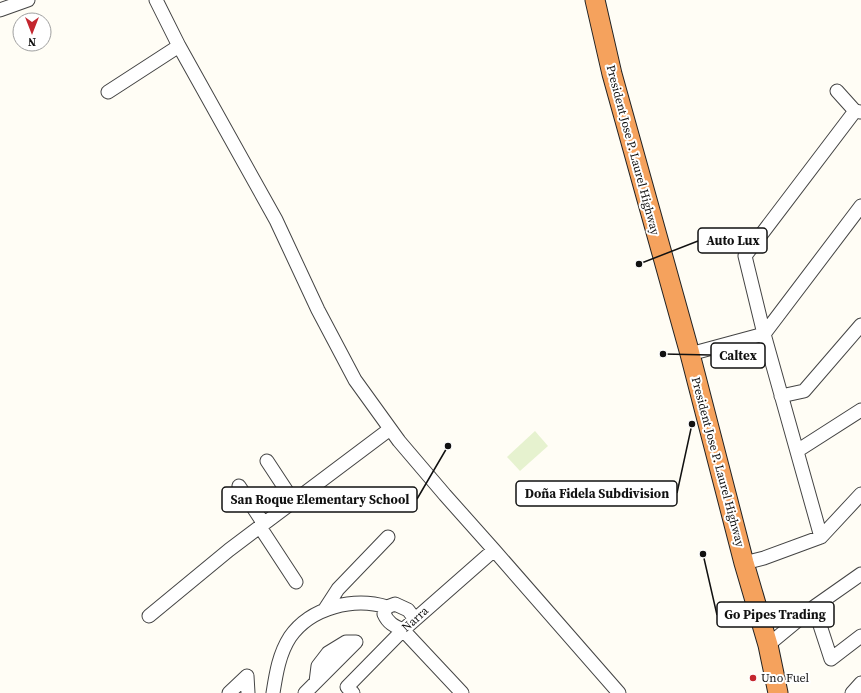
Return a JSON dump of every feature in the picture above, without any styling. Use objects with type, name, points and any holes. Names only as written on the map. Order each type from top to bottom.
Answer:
[{"type":"highway","name":"President Jose P. Laurel Highway","points":[[595,0],[612,74],[690,354],[744,563],[768,645],[778,693]]},
{"type":"street","points":[[0,10],[28,0]]},
{"type":"street","points":[[156,0],[179,46],[276,220],[318,310],[355,380],[390,429],[445,496],[619,693]]},
{"type":"street","points":[[108,92],[179,46]]},
{"type":"street","points":[[821,537],[764,334],[745,256],[858,111],[837,91]]},
{"type":"street","points":[[690,354],[764,334],[861,206]]},
{"type":"street","points":[[781,396],[804,391],[861,325]]},
{"type":"street","points":[[796,451],[861,410]]},
{"type":"street","points":[[149,616],[229,550],[390,429]]},
{"type":"street","points":[[267,460],[294,502]]},
{"type":"street","points":[[239,486],[296,582]]},
{"type":"street","points":[[744,563],[764,558],[821,537],[861,494]]},
{"type":"street","points":[[325,609],[338,588],[388,537]]},
{"type":"street","name":"Narra","points":[[353,693],[347,687],[403,630],[494,550]]},
{"type":"street","points":[[768,645],[814,607],[861,574]]},
{"type":"street","points":[[273,693],[276,673],[281,656],[290,637],[304,623],[325,609],[343,604],[378,604],[386,610]]},
{"type":"street","points":[[386,610],[395,604],[408,610],[415,619]]},
{"type":"street","points":[[814,607],[831,659],[861,636]]},
{"type":"street","points":[[386,610],[386,619],[392,625],[403,630],[462,693]]},
{"type":"street","points":[[228,693],[247,676],[248,693]]},
{"type":"street","points":[[305,693],[316,682]]},
{"type":"street","points":[[852,693],[861,683]]},
{"type":"green space","points":[[535,431],[548,446],[520,471],[507,457]]},
{"type":"place","name":"Auto Lux","points":[[639,264]]},
{"type":"place","name":"Caltex","points":[[663,354]]},
{"type":"place","name":"Doña Fidela Subdivision","points":[[692,424]]},
{"type":"place","name":"San Roque Elementary School","points":[[448,446]]},
{"type":"place","name":"Go Pipes Trading","points":[[703,554]]},
{"type":"place","name":"Uno Fuel","points":[[753,678]]}]
